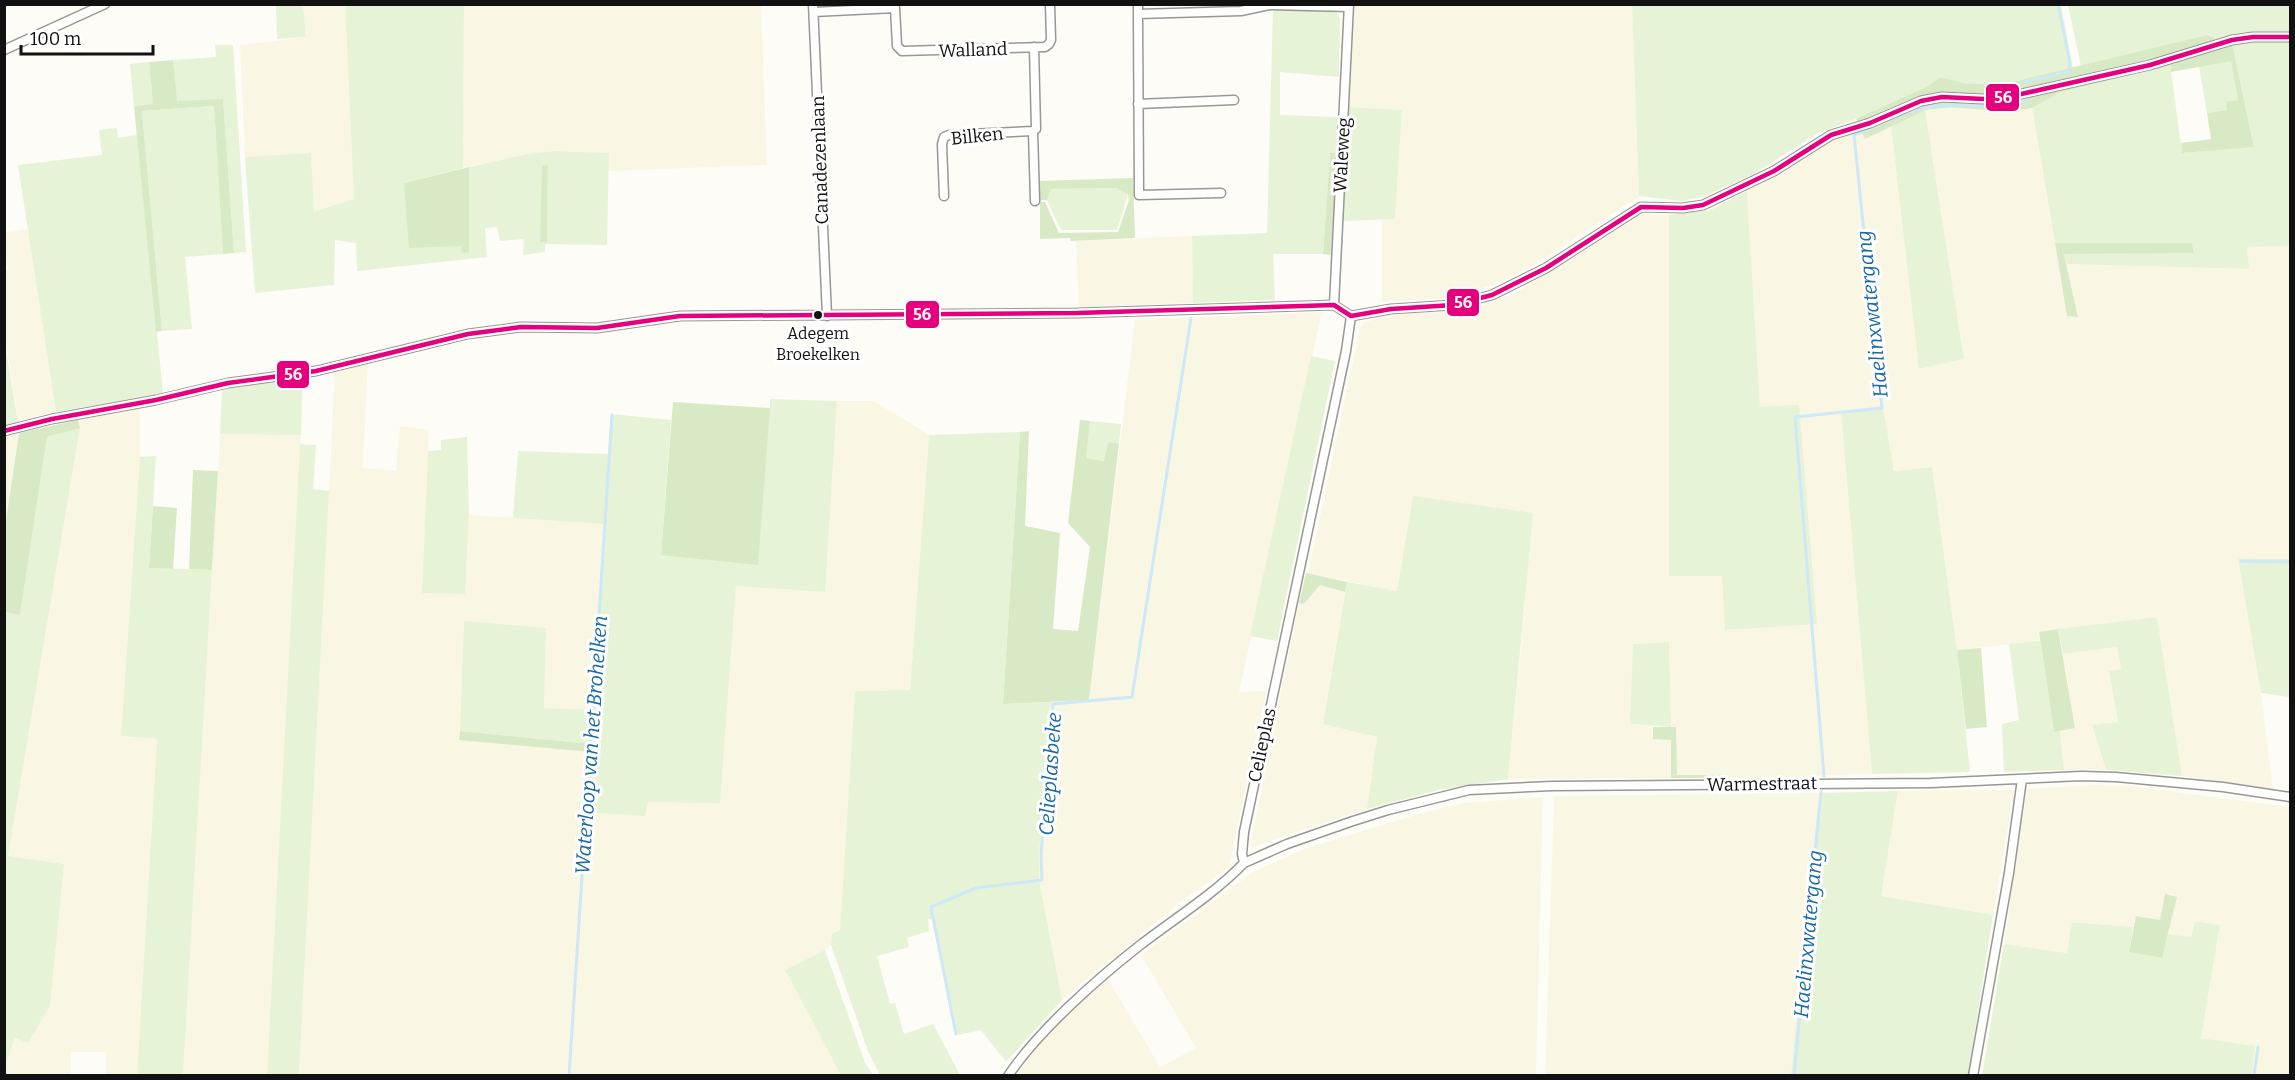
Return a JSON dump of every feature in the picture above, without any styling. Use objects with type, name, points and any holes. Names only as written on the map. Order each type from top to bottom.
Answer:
[{"type":"street","points":[[4,50],[105,4]]},
{"type":"street","name":"Walland","points":[[813,8],[895,6],[897,46],[902,51],[1045,46],[1052,40],[1050,4]]},
{"type":"street","points":[[1138,4],[1139,195],[1221,193]]},
{"type":"street","points":[[1138,14],[1241,11],[1269,5],[1349,6]]},
{"type":"street","name":"Waleweg","points":[[1334,305],[1349,6]]},
{"type":"street","name":"Canadezenlaan","points":[[813,8],[827,316]]},
{"type":"street","points":[[4,431],[228,383],[316,371],[492,330],[520,327],[597,328],[673,317],[1077,313],[1334,305],[1351,316],[1391,309],[1454,305],[1492,295],[1546,268],[1634,211],[1648,206],[1683,208],[1703,205],[1774,171],[1831,135],[1870,123],[1922,101],[1942,97],[1983,99],[2008,97],[2150,65],[2232,40],[2253,37],[2290,37]]},
{"type":"street","points":[[1034,47],[1037,125],[1033,131],[1035,201]]},
{"type":"street","points":[[1138,104],[1234,100]]},
{"type":"street","name":"Bilken","points":[[944,196],[942,144],[944,137],[1033,131]]},
{"type":"street","name":"Celieplas","points":[[1244,863],[1242,854],[1245,832],[1346,351],[1351,316]]},
{"type":"street","name":"Warmestraat","points":[[1244,863],[1287,844],[1353,821],[1469,790],[1552,786],[1931,783],[2116,777],[2223,787],[2290,797]]},
{"type":"street","points":[[1973,1076],[2009,873],[2022,779]]},
{"type":"street","points":[[1008,1076],[1032,1045],[1076,1002],[1137,947],[1229,878],[1244,863]]},
{"type":"shaded area","points":[[303,5],[345,5],[354,199],[314,213],[311,154],[245,157],[240,45],[306,37]]},
{"type":"shaded area","points":[[464,5],[761,5],[767,165],[608,171],[609,153],[554,151],[527,154],[463,168]]},
{"type":"shaded area","points":[[1351,5],[1632,5],[1639,196],[1537,263],[1497,284],[1449,298],[1382,302],[1382,219],[1395,219],[1402,110],[1349,107]]},
{"type":"shaded area","points":[[1951,107],[2008,112],[2032,108],[2067,316],[2078,317],[2067,264],[2248,269],[2247,247],[2290,246],[2290,559],[2238,559],[2261,693],[2273,789],[2182,776],[2157,617],[2039,632],[2040,641],[1957,650],[1932,467],[1894,471],[1883,406],[1841,412],[1872,774],[1721,778],[1720,775],[1676,775],[1676,727],[1671,727],[1668,642],[1633,644],[1631,724],[1653,727],[1653,739],[1671,739],[1671,778],[1508,779],[1526,600],[1397,591],[1308,574],[1360,328],[1365,322],[1375,319],[1413,313],[1452,312],[1479,307],[1515,293],[1642,214],[1669,215],[1669,576],[1799,406],[1760,408],[1747,191],[1823,144],[1860,129],[1865,139],[1891,126],[1920,369],[1964,359],[1925,110]]},
{"type":"shaded area","points":[[28,229],[56,412],[18,420],[5,338],[5,271],[8,270],[4,233]]},
{"type":"shaded area","points":[[1192,236],[1193,303],[1079,307],[1076,241]]},
{"type":"shaded area","points":[[1322,312],[1239,692],[1266,691],[1229,867],[1184,899],[1062,1000],[1039,879],[1051,702],[1089,700],[1135,320]]},
{"type":"shaded area","points":[[368,362],[363,468],[396,471],[400,426],[429,430],[422,593],[465,594],[469,515],[604,524],[593,711],[544,708],[546,628],[464,622],[460,740],[591,752],[587,811],[645,815],[647,802],[720,802],[736,585],[825,592],[837,401],[874,401],[929,435],[910,691],[855,692],[840,930],[832,934],[831,945],[825,950],[785,970],[841,1075],[299,1076],[335,370]]},
{"type":"shaded area","points":[[140,407],[140,457],[121,736],[157,739],[137,1075],[105,1075],[106,1052],[71,1052],[71,1075],[9,1075],[5,1074],[4,1065],[15,1038],[28,1042],[50,1006],[64,864],[7,856],[80,428],[78,420]]},
{"type":"shaded area","points":[[19,433],[5,527],[5,436]]},
{"type":"shaded area","points":[[220,434],[301,435],[267,1075],[183,1076]]},
{"type":"shaded area","points":[[1319,584],[1345,592],[1323,724],[1377,737],[1367,809],[1250,848],[1299,603],[1305,604]]},
{"type":"shaded area","points":[[2117,647],[2121,669],[2109,671],[2118,723],[2092,726],[2106,770],[2064,770],[2060,731],[2075,727],[2063,654]]},
{"type":"shaded area","points":[[2093,785],[2130,786],[2290,807],[2290,1075],[2252,1075],[2255,1046],[2201,1038],[2220,925],[2195,921],[2191,937],[2168,934],[2176,897],[2160,920],[2136,916],[2133,927],[2072,922],[2067,953],[2004,944],[2027,789]]},
{"type":"shaded area","points":[[2014,790],[1993,915],[1881,896],[1898,791]]},
{"type":"shaded area","points":[[1819,793],[1791,1075],[1545,1076],[1554,796]]},
{"type":"shaded area","points":[[1543,797],[1536,1075],[1017,1075],[1038,1046],[1065,1017],[1108,979],[1160,1067],[1196,1048],[1141,955],[1253,872],[1304,849],[1422,813],[1464,803]]},
{"type":"green space","points":[[276,5],[303,5],[306,37],[277,39]]},
{"type":"green space","points":[[345,5],[464,5],[463,168],[404,183],[469,252],[469,167],[527,154],[554,151],[609,153],[607,245],[545,244],[545,252],[523,255],[524,239],[500,241],[497,227],[485,228],[487,257],[357,271],[356,243],[335,240],[334,285],[255,293],[245,157],[311,153],[314,212],[354,199]],"holes":[[[548,166],[547,242],[541,242]]]},
{"type":"green space","points":[[1632,5],[2061,5],[2073,68],[2000,85],[1964,83],[1941,77],[1928,86],[1856,119],[1816,134],[1754,174],[1705,196],[1681,201],[1639,196]]},
{"type":"green space","points":[[2068,5],[2290,5],[2290,33],[2244,33],[2215,41],[2214,37],[2207,35],[2081,66]]},
{"type":"green space","points":[[1273,10],[1331,11],[1337,13],[1340,18],[1339,77],[1280,72],[1280,115],[1337,117],[1337,153],[1330,153],[1323,254],[1273,254],[1275,300],[1193,303],[1192,236],[1267,233]]},
{"type":"green space","points":[[2207,35],[2214,37],[2216,47],[2232,43],[2254,147],[2182,153],[2181,143],[2211,139],[2207,113],[2227,110],[2226,102],[2238,100],[2231,61],[2171,72],[2170,64],[2061,92],[2032,108],[2008,112],[1951,107],[1926,110],[1865,139],[1856,119],[1928,86],[1941,77],[1964,83],[2000,85]]},
{"type":"green space","points":[[2247,40],[2290,41],[2290,246],[2247,247],[2249,269],[2067,264],[2064,254],[2194,252],[2192,243],[2055,243],[2032,108],[2061,92],[2170,64],[2182,153],[2254,146],[2232,43]]},
{"type":"green space","points":[[215,45],[233,45],[246,252],[234,253],[223,100],[176,101],[173,60],[216,57]]},
{"type":"green space","points":[[173,60],[177,101],[223,99],[234,253],[223,254],[214,106],[142,111],[162,331],[156,332],[134,106],[153,104],[149,62]]},
{"type":"green space","points":[[2231,60],[2238,100],[2228,110],[2207,113],[2199,66]]},
{"type":"green space","points":[[149,62],[153,104],[134,106],[130,64]]},
{"type":"green space","points":[[214,106],[223,254],[185,257],[192,329],[162,331],[142,111]]},
{"type":"green space","points":[[1349,107],[1402,110],[1395,219],[1342,221]]},
{"type":"green space","points":[[1925,110],[1964,359],[1919,369],[1891,126]]},
{"type":"green space","points":[[117,128],[118,138],[137,135],[163,393],[56,412],[18,165],[102,155],[99,130]]},
{"type":"green space","points":[[1330,153],[1337,153],[1331,255],[1323,254]]},
{"type":"green space","points":[[542,165],[548,166],[547,243],[540,242]]},
{"type":"green space","points":[[469,167],[469,252],[462,253],[461,246],[409,248],[404,183]]},
{"type":"green space","points":[[1133,178],[1135,238],[1071,241],[1070,238],[1040,239],[1040,202],[1045,202],[1059,233],[1118,232],[1129,200],[1128,194],[1116,188],[1051,189],[1047,200],[1040,200],[1039,181]]},
{"type":"green space","points":[[1116,188],[1128,194],[1117,230],[1061,230],[1047,200],[1051,189]]},
{"type":"green space","points":[[1747,191],[1760,407],[1799,405],[1817,624],[1725,630],[1722,576],[1669,576],[1669,215],[1710,210]]},
{"type":"green space","points":[[2055,243],[2192,243],[2194,253],[2064,254],[2078,317],[2067,316]]},
{"type":"green space","points":[[4,338],[18,423],[5,426],[4,426]]},
{"type":"green space","points":[[1311,356],[1335,361],[1277,641],[1250,636]]},
{"type":"green space","points":[[303,376],[301,435],[220,434],[222,390],[235,385]]},
{"type":"green space","points":[[770,399],[837,401],[825,592],[736,586],[720,803],[648,802],[645,816],[587,812],[591,744],[460,731],[464,621],[546,628],[544,708],[593,710],[604,524],[513,518],[518,451],[608,454],[611,414],[671,420],[661,555],[770,408]]},
{"type":"green space","points":[[673,402],[770,408],[758,565],[661,555]]},
{"type":"green space","points":[[1883,406],[1894,471],[1932,467],[1957,650],[1970,772],[1872,774],[1841,412]]},
{"type":"green space","points":[[78,420],[80,428],[47,437],[20,615],[5,612],[5,527],[19,433]]},
{"type":"green space","points":[[1080,420],[1090,421],[1086,458],[1104,461],[1108,442],[1119,443],[1089,700],[1003,704],[1020,432],[1029,431],[1025,526],[1060,533],[1053,629],[1078,631],[1090,547],[1068,523]]},
{"type":"green space","points":[[1090,421],[1121,424],[1119,443],[1108,442],[1105,461],[1085,458]]},
{"type":"green space","points":[[80,428],[8,856],[64,864],[50,1006],[28,1043],[15,1038],[5,1065],[5,612],[20,614],[47,437]]},
{"type":"green space","points":[[1020,432],[1003,704],[1051,702],[1039,879],[1062,1000],[1006,1062],[981,1030],[958,1035],[934,920],[928,919],[929,931],[907,938],[909,947],[877,956],[890,1004],[895,1003],[904,1034],[933,1024],[960,1075],[880,1075],[868,1051],[831,945],[832,934],[840,930],[855,691],[910,690],[929,435]]},
{"type":"green space","points":[[467,437],[469,515],[465,594],[422,593],[428,451],[441,450],[441,440]]},
{"type":"green space","points":[[300,444],[316,445],[313,489],[329,491],[299,1075],[267,1075]]},
{"type":"green space","points":[[156,456],[149,568],[212,570],[183,1075],[137,1075],[157,739],[121,736],[140,457]]},
{"type":"green space","points":[[193,470],[218,471],[212,570],[189,569]]},
{"type":"green space","points":[[1413,496],[1533,513],[1508,779],[1439,790],[1367,809],[1377,737],[1323,724],[1347,582],[1397,591]]},
{"type":"green space","points":[[153,506],[177,508],[173,569],[149,568]]},
{"type":"green space","points":[[2238,559],[2290,559],[2290,697],[2261,693]]},
{"type":"green space","points":[[1306,573],[1347,582],[1345,592],[1320,585],[1304,604],[1299,603]]},
{"type":"green space","points":[[2157,617],[2182,776],[2106,770],[2092,725],[2118,722],[2109,671],[2121,669],[2117,647],[2063,654],[2058,629]]},
{"type":"green space","points":[[2058,629],[2075,728],[2054,732],[2039,632]]},
{"type":"green space","points":[[2040,641],[2054,731],[2060,731],[2064,770],[2004,772],[2002,724],[2019,720],[2009,644]]},
{"type":"green space","points":[[1669,642],[1671,727],[1630,724],[1633,644]]},
{"type":"green space","points":[[1981,648],[1987,727],[1966,729],[1957,650]]},
{"type":"green space","points":[[1653,727],[1676,727],[1677,775],[1721,775],[1721,778],[1671,778],[1671,740],[1653,739]]},
{"type":"green space","points":[[460,731],[591,744],[591,752],[459,740]]},
{"type":"green space","points":[[1898,791],[1881,896],[1993,915],[1968,1075],[1791,1075],[1819,793]]},
{"type":"green space","points":[[2165,894],[2177,897],[2162,958],[2129,952],[2136,916],[2160,920]]},
{"type":"green space","points":[[2195,921],[2220,925],[2201,1038],[2255,1046],[2252,1075],[1982,1076],[2004,944],[2067,953],[2072,922],[2133,927],[2129,952],[2161,958],[2168,934],[2191,937]]},
{"type":"green space","points":[[825,950],[865,1063],[873,1075],[841,1075],[785,970]]},
{"type":"waterway","name":"Haelinxwatergang","points":[[2025,82],[2068,72],[2070,64],[2058,4]]},
{"type":"waterway","name":"Haelinxwatergang","points":[[1824,776],[1795,417],[1882,408],[1854,135],[1908,112],[1929,106],[2005,106],[2028,100]]},
{"type":"waterway","name":"Celieplasbeke","points":[[956,1034],[931,907],[976,888],[1042,880],[1041,854],[1053,704],[1132,697],[1191,318]]},
{"type":"waterway","name":"Waterloop van het Brohelken","points":[[569,1076],[612,415]]},
{"type":"waterway","points":[[2241,561],[2290,562]]},
{"type":"waterway","name":"Haelinxwatergang","points":[[1794,1076],[1821,792]]},
{"type":"waterway","points":[[2254,1076],[2258,1047]]},
{"type":"transit line","name":"56","points":[[4,431],[228,383],[316,371],[468,334],[521,327],[597,328],[680,316],[1077,313],[1334,305],[1351,316],[1391,309],[1453,305],[1492,295],[1546,268],[1641,207],[1683,208],[1703,205],[1774,171],[1831,135],[1870,123],[1921,101],[1942,97],[1983,99],[2008,97],[2150,65],[2232,40],[2253,37],[2290,37]]},
{"type":"place","name":"Adegem Broekelken","points":[[818,315]]}]
